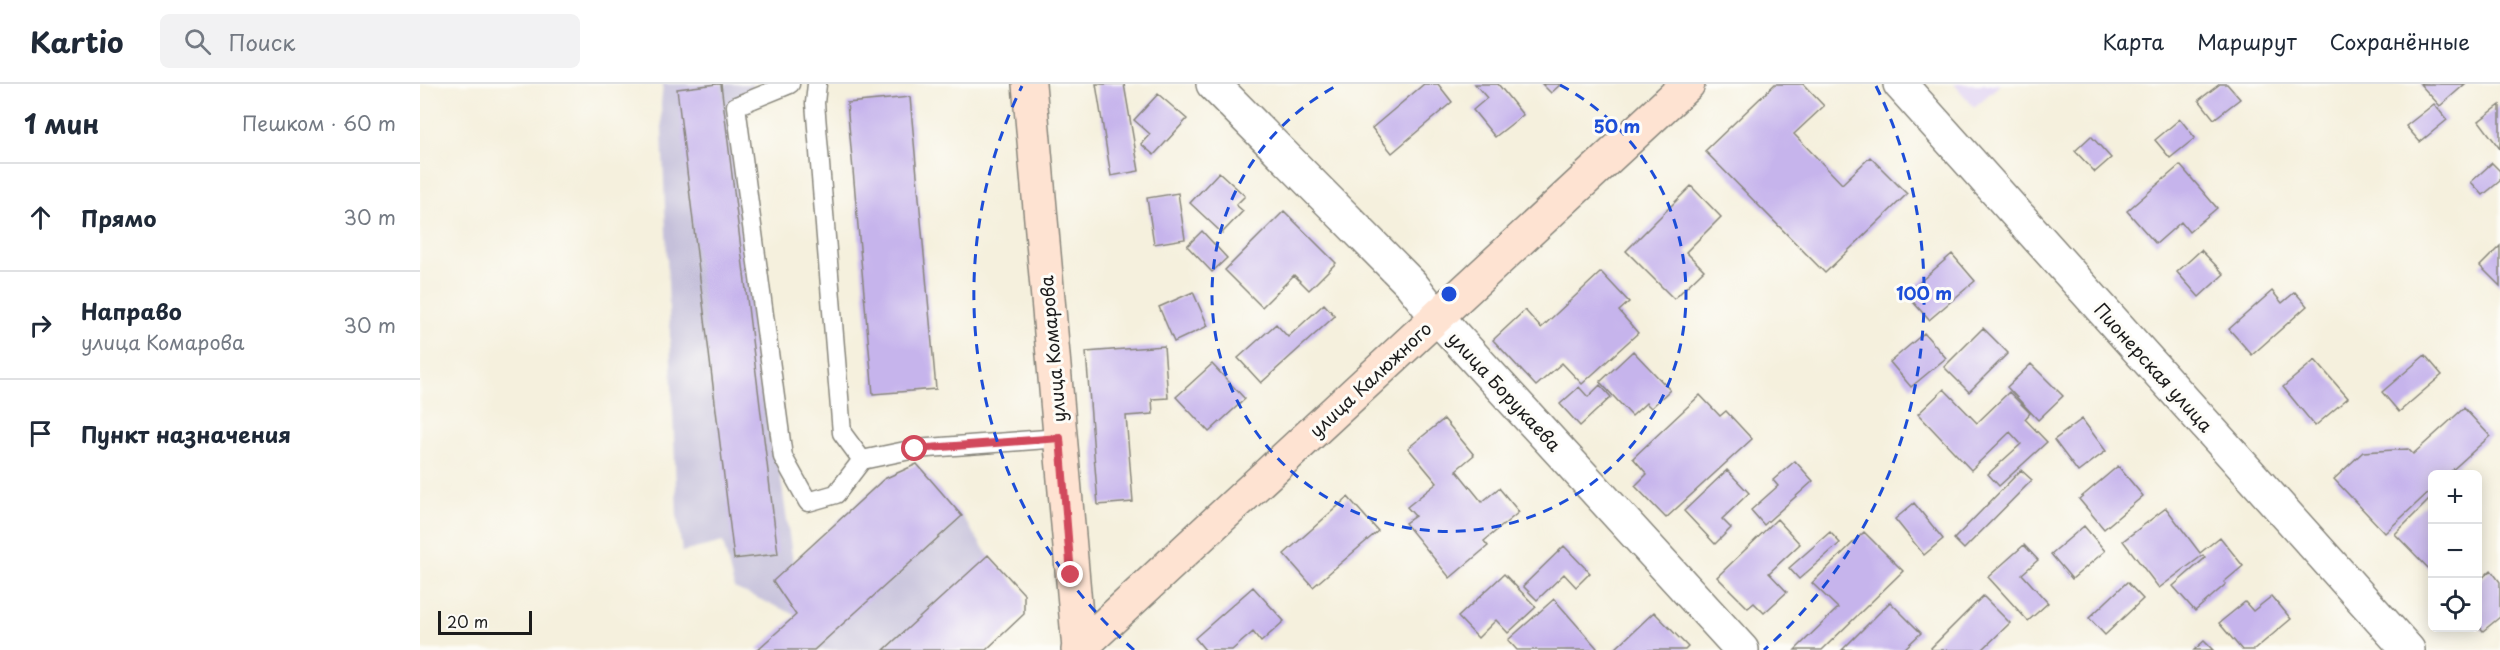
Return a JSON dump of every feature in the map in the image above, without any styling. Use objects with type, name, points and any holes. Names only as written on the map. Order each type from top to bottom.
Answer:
[{"type":"street","name":"улица Комарова","points":[[1029,84],[1079,650]]},
{"type":"street","name":"улица Борукаева","points":[[1213,84],[1411,284],[1437,317],[1742,650]]},
{"type":"street","name":"улица Калюжного","points":[[1079,650],[1688,84]]},
{"type":"street","name":"Пионерская улица","points":[[1900,84],[2408,650]]},
{"type":"lane","points":[[790,84],[736,106],[783,457],[808,502],[836,494],[862,460],[915,449],[1060,438]]},
{"type":"lane","points":[[817,84],[815,103],[842,433],[862,460]]},
{"type":"shaded area","points":[[663,84],[753,84],[755,104],[727,107],[793,562],[884,479],[917,464],[962,516],[988,555],[1012,580],[935,650],[757,650],[796,615],[734,588],[723,542],[682,552],[677,515],[661,104]]},
{"type":"shaded area","points":[[1954,84],[2001,84],[1974,107]]},
{"type":"building","points":[[721,84],[778,554],[734,559],[677,89]]},
{"type":"building","points":[[1096,84],[1124,84],[1139,171],[1111,176]]},
{"type":"building","points":[[1424,84],[1438,84],[1452,102],[1392,153],[1372,128]]},
{"type":"building","points":[[1475,84],[1498,84],[1523,115],[1495,137],[1473,110],[1487,98]]},
{"type":"building","points":[[1542,84],[1561,84],[1551,93]]},
{"type":"building","points":[[1775,84],[1803,84],[1824,106],[1794,134],[1842,184],[1870,157],[1907,194],[1825,273],[1705,151]]},
{"type":"building","points":[[2220,84],[2227,84],[2240,99],[2214,119],[2199,100]]},
{"type":"building","points":[[2420,84],[2465,84],[2440,106]]},
{"type":"building","points":[[1158,94],[1187,119],[1154,155],[1141,144],[1150,134],[1134,120]]},
{"type":"building","points":[[910,97],[936,389],[873,394],[847,103]]},
{"type":"building","points":[[2434,104],[2447,120],[2420,142],[2406,126]]},
{"type":"building","points":[[2500,105],[2500,149],[2479,121]]},
{"type":"building","points":[[2180,119],[2195,138],[2170,158],[2155,140]]},
{"type":"building","points":[[2091,136],[2111,158],[2095,172],[2075,151]]},
{"type":"building","points":[[2492,163],[2500,171],[2500,181],[2483,195],[2471,182]]},
{"type":"building","points":[[2180,165],[2217,208],[2189,232],[2181,222],[2156,244],[2127,211]]},
{"type":"building","points":[[1219,172],[1245,196],[1236,205],[1243,211],[1222,233],[1190,203]]},
{"type":"building","points":[[1691,186],[1721,217],[1686,252],[1704,270],[1674,299],[1626,251]]},
{"type":"building","points":[[1178,193],[1185,239],[1154,244],[1147,198]]},
{"type":"building","points":[[1284,211],[1336,263],[1309,290],[1294,275],[1262,307],[1225,270]]},
{"type":"building","points":[[1202,231],[1227,258],[1212,272],[1187,246]]},
{"type":"building","points":[[2500,246],[2500,286],[2480,266]]},
{"type":"building","points":[[2201,250],[2224,274],[2199,297],[2177,272]]},
{"type":"building","points":[[1952,254],[1975,281],[1929,320],[1906,294]]},
{"type":"building","points":[[1601,272],[1629,302],[1619,311],[1638,333],[1582,384],[1562,363],[1536,386],[1493,340],[1525,310],[1541,328]]},
{"type":"building","points":[[2272,291],[2282,303],[2295,292],[2307,306],[2252,355],[2229,329]]},
{"type":"building","points":[[1193,292],[1208,326],[1174,342],[1159,307]]},
{"type":"building","points":[[1324,304],[1335,316],[1261,383],[1238,358],[1276,324],[1288,337]]},
{"type":"building","points":[[1983,328],[2008,353],[1969,392],[1944,367]]},
{"type":"building","points":[[1924,333],[1946,358],[1911,387],[1890,362]]},
{"type":"building","points":[[1164,346],[1168,398],[1152,399],[1153,414],[1126,416],[1133,502],[1098,505],[1086,352]]},
{"type":"building","points":[[1633,351],[1670,390],[1651,408],[1646,403],[1632,416],[1600,382]]},
{"type":"building","points":[[2425,355],[2442,375],[2399,412],[2382,392]]},
{"type":"building","points":[[2315,360],[2348,398],[2315,426],[2283,387]]},
{"type":"building","points":[[1212,364],[1245,399],[1209,432],[1176,397]]},
{"type":"building","points":[[2031,364],[2063,396],[2038,420],[2007,387]]},
{"type":"building","points":[[1600,385],[1611,397],[1580,426],[1560,404],[1579,387],[1588,397]]},
{"type":"building","points":[[1944,389],[1977,423],[2009,392],[2030,413],[2025,419],[2047,442],[1999,486],[1988,474],[2021,444],[2010,432],[1971,470],[1918,414]]},
{"type":"building","points":[[1700,395],[1720,416],[1726,411],[1752,439],[1666,518],[1635,486],[1647,474],[1633,458]]},
{"type":"building","points":[[2464,408],[2490,436],[2452,470],[2428,470],[2428,493],[2385,533],[2334,479],[2363,452],[2408,449],[2413,454]]},
{"type":"building","points":[[1444,419],[1474,455],[1456,470],[1482,502],[1499,488],[1519,512],[1484,541],[1488,546],[1450,578],[1405,523],[1415,516],[1407,507],[1437,483],[1408,448]]},
{"type":"building","points":[[2082,419],[2106,451],[2078,472],[2054,440]]},
{"type":"building","points":[[1795,461],[1813,481],[1764,525],[1751,510],[1778,486],[1773,480]]},
{"type":"building","points":[[917,464],[962,516],[814,650],[757,650],[796,615],[773,581],[884,479]]},
{"type":"building","points":[[2118,466],[2143,496],[2104,529],[2079,499]]},
{"type":"building","points":[[1727,470],[1749,493],[1722,519],[1731,528],[1715,544],[1684,511]]},
{"type":"building","points":[[2021,470],[2032,480],[1964,549],[1954,539]]},
{"type":"building","points":[[1348,497],[1378,531],[1313,587],[1284,554]]},
{"type":"building","points":[[2428,501],[2428,568],[2395,534]]},
{"type":"building","points":[[1914,503],[1943,539],[1924,555],[1895,519]]},
{"type":"building","points":[[2166,508],[2200,553],[2220,537],[2243,566],[2195,611],[2173,586],[2205,558],[2203,555],[2159,588],[2123,541]]},
{"type":"building","points":[[1777,519],[1800,544],[1769,573],[1787,592],[1764,613],[1754,603],[1748,608],[1717,577]]},
{"type":"building","points":[[2084,526],[2105,551],[2072,579],[2051,554]]},
{"type":"building","points":[[1830,532],[1840,543],[1799,579],[1789,568]]},
{"type":"building","points":[[1864,532],[1903,571],[1822,650],[1795,650],[1838,608],[1812,583]]},
{"type":"building","points":[[2024,545],[2038,560],[2022,574],[2048,603],[2028,621],[1988,577]]},
{"type":"building","points":[[1564,546],[1590,573],[1576,587],[1564,574],[1537,600],[1523,586]]},
{"type":"building","points":[[988,555],[1024,594],[1024,614],[986,650],[884,650]]},
{"type":"building","points":[[2491,570],[2500,582],[2500,617],[2483,631],[2482,630],[2482,578]]},
{"type":"building","points":[[1504,574],[1536,607],[1508,633],[1496,620],[1478,638],[1458,617]]},
{"type":"building","points":[[2127,582],[2143,599],[2105,635],[2089,618]]},
{"type":"building","points":[[1253,587],[1284,621],[1261,642],[1253,632],[1232,650],[1205,650],[1195,638]]},
{"type":"building","points":[[1983,596],[2010,623],[1982,650],[1932,650],[1931,648]]},
{"type":"building","points":[[2272,596],[2291,619],[2254,650],[2242,650],[2219,623],[2245,602],[2253,611]]},
{"type":"building","points":[[1554,599],[1597,648],[1595,650],[1517,650],[1508,640]]},
{"type":"building","points":[[1890,602],[1921,633],[1903,650],[1842,650]]},
{"type":"building","points":[[1654,612],[1688,647],[1685,650],[1614,650]]},
{"type":"building","points":[[2204,641],[2213,650],[2194,650]]},
{"type":"route","points":[[915,449],[1060,438],[1071,575]]}]
